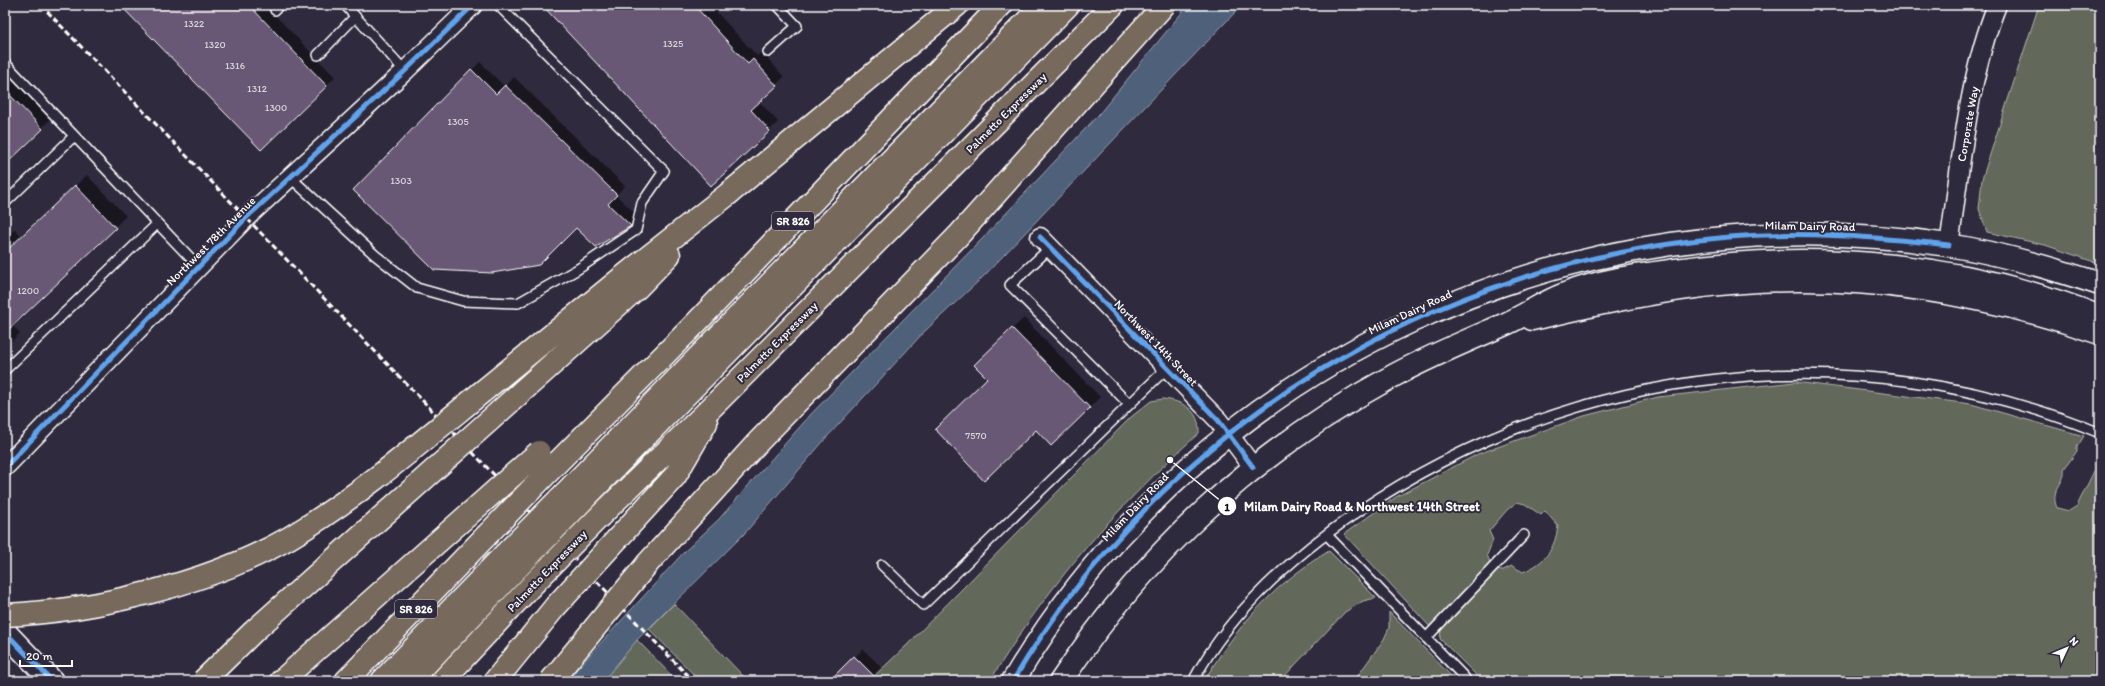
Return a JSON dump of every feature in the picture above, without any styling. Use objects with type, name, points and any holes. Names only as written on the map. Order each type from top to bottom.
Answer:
[{"type":"highway","points":[[5,615],[40,614],[95,605],[160,589],[231,565],[288,538],[344,502],[407,454],[624,276],[727,195],[957,5]]},
{"type":"highway","name":"SR 826","points":[[346,681],[486,536],[546,460],[583,436],[700,318],[1001,5]]},
{"type":"highway","points":[[382,681],[512,560],[1043,5]]},
{"type":"highway","points":[[578,492],[1068,5]]},
{"type":"highway","name":"Palmetto Expressway","points":[[442,681],[534,583],[600,516],[719,400],[1113,5]]},
{"type":"highway","points":[[551,681],[648,563],[759,441],[958,236],[1164,5]]},
{"type":"highway","points":[[203,681],[254,631],[637,288],[727,195]]},
{"type":"highway","points":[[495,681],[555,607],[675,476],[719,400]]},
{"type":"highway","points":[[281,681],[468,515],[546,460]]},
{"type":"highway","points":[[410,681],[512,560]]},
{"type":"main road","name":"Milam Dairy Road","points":[[1013,681],[1039,640],[1098,561],[1180,474],[1228,434],[1261,408],[1342,356],[1425,314],[1484,290],[1577,262],[1672,244],[1752,236],[1827,235],[1949,245],[2050,268],[2100,284]]},
{"type":"main road","points":[[1945,273],[1949,245]]},
{"type":"main road","points":[[1061,681],[1100,625],[1140,575],[1195,519],[1253,467],[1318,421],[1392,377],[1436,354],[1504,325],[1572,292],[1629,277],[1713,265],[1784,261],[1846,262],[1908,267],[1962,275],[2033,294],[2100,317]]},
{"type":"main road","points":[[1504,325],[1634,296],[1695,287],[1762,281],[1830,280],[1893,285],[1956,293],[2032,310],[2100,333]]},
{"type":"main road","points":[[5,632],[52,681]]},
{"type":"street","name":"Northwest 78th Avenue","points":[[7,461],[246,218],[405,71],[473,5]]},
{"type":"street","name":"Corporate Way","points":[[1949,245],[1973,91],[1985,40],[1997,5]]},
{"type":"street","name":"Northwest 14th Street","points":[[1045,243],[1218,420],[1253,467]]},
{"type":"lane","points":[[344,5],[405,71]]},
{"type":"lane","points":[[290,177],[375,255],[417,288],[463,301],[518,303],[578,269],[636,230],[642,203],[664,171],[498,5]]},
{"type":"lane","points":[[768,52],[797,26],[777,5]]},
{"type":"lane","points":[[318,55],[355,17]]},
{"type":"lane","points":[[5,63],[198,267]]},
{"type":"lane","points":[[5,203],[74,136]]},
{"type":"lane","points":[[5,370],[157,224]]},
{"type":"lane","points":[[1045,243],[1010,285],[1129,404]]},
{"type":"lane","points":[[882,565],[923,605],[1167,368]]},
{"type":"lane","points":[[1194,681],[1226,632],[1249,604],[1274,579],[1326,535],[1386,493],[1466,450],[1518,427],[1615,396],[1697,381],[1747,376],[1805,374],[1874,377],[1910,382],[2002,400],[2062,418],[2100,433]]},
{"type":"lane","points":[[1326,535],[1465,678],[1462,681]]},
{"type":"lane","points":[[1426,638],[1524,535]]},
{"type":"green space","points":[[2039,5],[2100,5],[2100,264],[2045,245],[1987,232],[1979,209],[1982,179]]},
{"type":"green space","points":[[1795,382],[1971,404],[2084,436],[2077,447],[2077,451],[2064,469],[2063,479],[2055,496],[2057,508],[2069,511],[2077,506],[2095,469],[2094,461],[2097,442],[2100,443],[2100,681],[1472,681],[1477,676],[1440,639],[1441,630],[1497,569],[1501,571],[1512,566],[1523,572],[1543,560],[1554,542],[1558,526],[1545,511],[1541,515],[1525,504],[1517,502],[1507,510],[1489,531],[1493,540],[1487,555],[1491,565],[1431,628],[1344,534],[1396,497],[1478,454],[1584,416],[1658,397]]},
{"type":"green space","points":[[1163,399],[1178,402],[1189,408],[1197,419],[1199,433],[1139,490],[1085,549],[1036,611],[990,681],[869,681],[906,646],[1131,417],[1151,401]]},
{"type":"green space","points":[[1329,551],[1376,598],[1363,601],[1345,612],[1280,681],[1204,681],[1229,643],[1258,608],[1291,577]]},
{"type":"green space","points":[[674,604],[748,681],[700,681],[649,629]]},
{"type":"green space","points":[[1389,612],[1456,681],[1354,681],[1384,639],[1389,628]]},
{"type":"green space","points":[[637,640],[677,681],[603,681]]},
{"type":"water","points":[[1188,5],[1242,5],[984,276],[924,332],[827,437],[745,533],[637,640],[603,681],[566,681],[684,552],[719,519],[812,413],[983,238],[1099,114]]},
{"type":"building","points":[[120,5],[249,5],[327,86],[261,150]]},
{"type":"building","points":[[542,5],[694,5],[748,64],[753,59],[777,86],[751,110],[770,131],[711,186]]},
{"type":"building","points":[[471,69],[496,94],[505,85],[617,195],[608,204],[631,226],[596,247],[576,228],[539,265],[492,273],[434,270],[353,190]]},
{"type":"building","points":[[5,90],[43,129],[5,165]]},
{"type":"building","points":[[75,185],[116,228],[5,333],[5,252]]},
{"type":"building","points":[[1012,328],[1090,408],[1051,446],[1036,430],[984,481],[935,429],[987,378],[974,365]]},
{"type":"building","points":[[854,656],[879,681],[829,681]]},
{"type":"railway","points":[[41,5],[693,681]]},
{"type":"cycle path","points":[[5,467],[246,218],[405,71],[473,5]]},
{"type":"cycle path","points":[[1013,681],[1076,589],[1148,507],[1228,434],[1317,372],[1412,321],[1513,281],[1619,253],[1729,237],[1757,235],[1812,235],[1949,245]]},
{"type":"cycle path","points":[[1040,237],[1218,420],[1253,467]]},
{"type":"cycle path","points":[[5,632],[52,681]]},
{"type":"place","name":"Milam Dairy Road & Northwest 14th Street","points":[[1170,460]]}]
